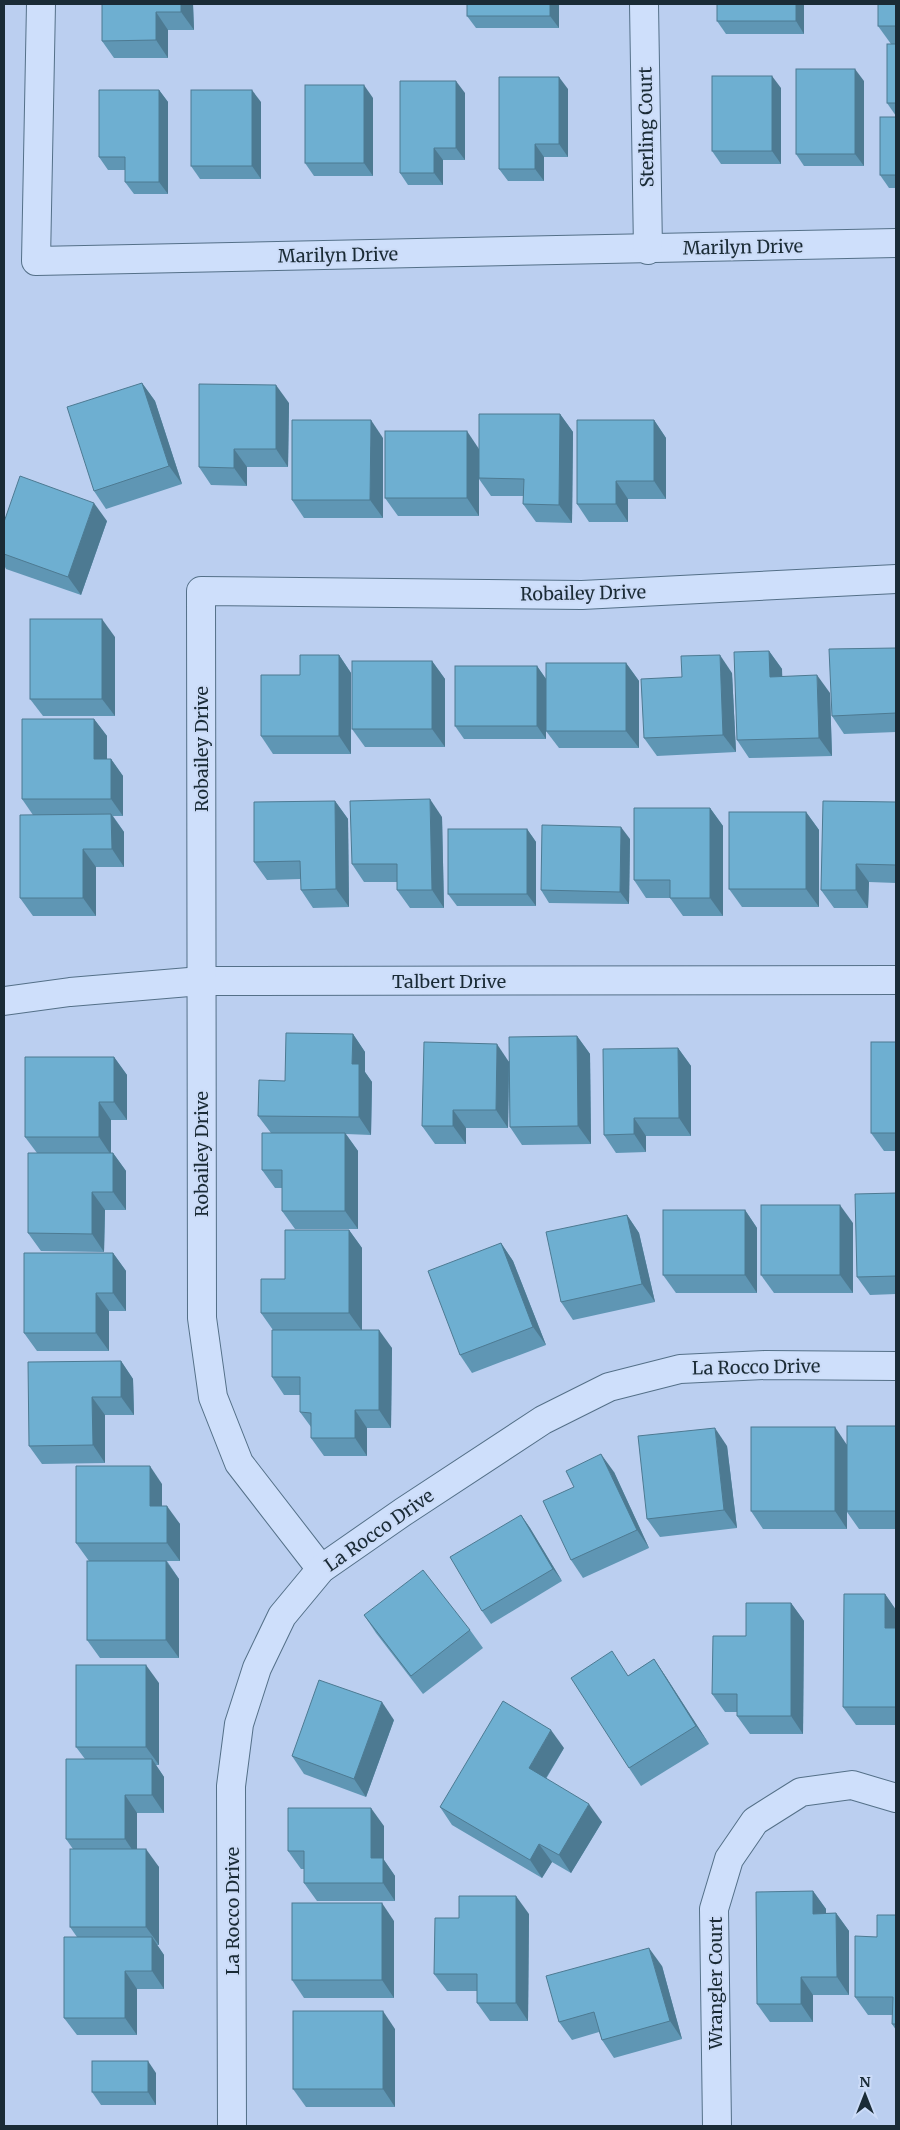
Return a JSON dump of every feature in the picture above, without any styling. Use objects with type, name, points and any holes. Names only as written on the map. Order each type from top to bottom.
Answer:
[{"type":"street","name":"Marilyn Drive","points":[[41,4],[36,261],[648,250],[896,243]]},
{"type":"street","name":"Sterling Court","points":[[644,4],[648,250]]},
{"type":"street","name":"Robailey Drive","points":[[320,1569],[239,1463],[213,1397],[202,1318],[201,591],[582,595],[896,579]]},
{"type":"street","name":"Talbert Drive","points":[[4,1001],[70,992],[201,981],[896,980]]},
{"type":"street","name":"La Rocco Drive","points":[[232,2126],[231,1786],[238,1724],[257,1668],[282,1616],[320,1569],[543,1420],[609,1386],[680,1369],[765,1365],[896,1366]]},
{"type":"street","name":"Wrangler Court","points":[[716,2126],[714,1909],[729,1859],[756,1821],[801,1792],[852,1785],[896,1798]]},
{"type":"building","points":[[102,4],[181,4],[181,12],[156,12],[156,40],[102,41]]},
{"type":"building","points":[[467,4],[550,4],[550,16],[467,16]]},
{"type":"building","points":[[717,4],[796,4],[796,21],[717,21]]},
{"type":"building","points":[[878,4],[896,4],[896,26],[878,26]]},
{"type":"building","points":[[887,44],[896,44],[896,103],[887,103]]},
{"type":"building","points":[[796,69],[855,69],[855,154],[796,154]]},
{"type":"building","points":[[712,76],[772,76],[772,151],[712,151]]},
{"type":"building","points":[[499,77],[559,77],[559,144],[535,144],[535,169],[499,169]]},
{"type":"building","points":[[400,81],[456,81],[456,148],[434,148],[434,173],[400,173]]},
{"type":"building","points":[[305,85],[364,85],[364,163],[305,163]]},
{"type":"building","points":[[99,90],[159,90],[159,182],[125,182],[125,157],[99,157]]},
{"type":"building","points":[[191,90],[252,90],[252,166],[191,166]]},
{"type":"building","points":[[880,117],[896,117],[896,175],[880,175]]},
{"type":"building","points":[[142,383],[169,466],[94,491],[67,407]]},
{"type":"building","points":[[199,384],[276,385],[276,449],[234,449],[234,468],[199,467]]},
{"type":"building","points":[[479,414],[560,414],[559,505],[523,504],[524,479],[479,478]]},
{"type":"building","points":[[292,420],[371,420],[370,500],[292,500]]},
{"type":"building","points":[[577,420],[654,420],[654,481],[616,481],[616,504],[577,504]]},
{"type":"building","points":[[385,431],[467,431],[467,498],[385,498]]},
{"type":"building","points":[[20,476],[94,503],[68,577],[4,554],[4,522]]},
{"type":"building","points":[[30,619],[102,619],[102,699],[30,699]]},
{"type":"building","points":[[896,648],[896,713],[832,716],[829,649]]},
{"type":"building","points":[[769,651],[770,677],[817,675],[819,738],[737,740],[734,652]]},
{"type":"building","points":[[300,655],[339,655],[339,736],[261,736],[261,675],[300,675]]},
{"type":"building","points":[[720,655],[723,735],[644,738],[641,679],[682,677],[681,656]]},
{"type":"building","points":[[352,661],[432,661],[432,729],[352,729]]},
{"type":"building","points":[[546,663],[626,663],[626,731],[546,731]]},
{"type":"building","points":[[455,666],[537,666],[537,726],[455,726]]},
{"type":"building","points":[[22,719],[94,719],[94,759],[111,759],[111,799],[22,799]]},
{"type":"building","points":[[430,799],[432,890],[397,890],[397,864],[352,864],[350,801]]},
{"type":"building","points":[[335,801],[336,889],[301,890],[300,861],[254,862],[254,802]]},
{"type":"building","points":[[823,801],[896,802],[896,865],[856,864],[856,890],[821,890]]},
{"type":"building","points":[[634,808],[710,808],[710,898],[670,898],[670,880],[634,880]]},
{"type":"building","points":[[729,812],[806,812],[806,889],[729,889]]},
{"type":"building","points":[[111,814],[112,849],[83,849],[83,898],[20,898],[20,815]]},
{"type":"building","points":[[542,825],[621,827],[620,892],[541,890]]},
{"type":"building","points":[[448,829],[527,829],[527,894],[448,894]]},
{"type":"building","points":[[286,1033],[353,1034],[352,1064],[359,1064],[359,1117],[258,1116],[259,1080],[285,1081]]},
{"type":"building","points":[[577,1036],[578,1126],[510,1127],[509,1037]]},
{"type":"building","points":[[424,1042],[497,1044],[496,1110],[453,1110],[453,1126],[422,1126]]},
{"type":"building","points":[[871,1042],[896,1042],[896,1133],[871,1133]]},
{"type":"building","points":[[678,1048],[679,1118],[634,1118],[634,1134],[604,1135],[603,1049]]},
{"type":"building","points":[[25,1057],[114,1057],[114,1102],[99,1102],[99,1137],[25,1137]]},
{"type":"building","points":[[262,1133],[345,1133],[345,1211],[282,1211],[282,1170],[262,1170]]},
{"type":"building","points":[[28,1153],[113,1153],[113,1192],[92,1192],[92,1234],[28,1233]]},
{"type":"building","points":[[896,1193],[896,1276],[857,1277],[855,1194]]},
{"type":"building","points":[[761,1205],[840,1205],[840,1275],[761,1275]]},
{"type":"building","points":[[663,1210],[745,1210],[745,1275],[663,1275]]},
{"type":"building","points":[[627,1215],[642,1284],[561,1302],[546,1232]]},
{"type":"building","points":[[285,1230],[349,1230],[349,1313],[261,1313],[261,1279],[285,1279]]},
{"type":"building","points":[[501,1243],[533,1327],[460,1355],[428,1271]]},
{"type":"building","points":[[24,1253],[113,1253],[113,1293],[96,1293],[96,1333],[24,1333]]},
{"type":"building","points":[[272,1330],[379,1330],[379,1410],[355,1410],[355,1438],[311,1438],[311,1413],[300,1412],[300,1377],[272,1377]]},
{"type":"building","points":[[121,1361],[121,1397],[92,1397],[93,1445],[29,1446],[28,1362]]},
{"type":"building","points":[[847,1426],[896,1426],[896,1511],[847,1511]]},
{"type":"building","points":[[751,1427],[835,1427],[835,1511],[751,1511]]},
{"type":"building","points":[[715,1428],[724,1510],[647,1519],[638,1436]]},
{"type":"building","points":[[601,1454],[637,1530],[571,1560],[543,1501],[574,1487],[566,1471]]},
{"type":"building","points":[[76,1466],[150,1466],[150,1506],[167,1506],[167,1543],[76,1543]]},
{"type":"building","points":[[521,1515],[553,1569],[482,1611],[450,1557]]},
{"type":"building","points":[[87,1561],[166,1561],[166,1640],[87,1640]]},
{"type":"building","points":[[423,1570],[470,1630],[411,1676],[364,1615]]},
{"type":"building","points":[[844,1594],[885,1594],[885,1628],[896,1628],[896,1707],[843,1707]]},
{"type":"building","points":[[746,1603],[791,1603],[791,1716],[737,1716],[737,1694],[712,1694],[713,1636],[746,1636]]},
{"type":"building","points":[[612,1651],[628,1676],[654,1659],[696,1726],[629,1768],[571,1678]]},
{"type":"building","points":[[76,1665],[146,1665],[146,1747],[76,1747]]},
{"type":"building","points":[[319,1680],[382,1702],[354,1779],[292,1756]]},
{"type":"building","points":[[503,1701],[551,1730],[529,1768],[589,1804],[559,1855],[539,1844],[530,1860],[440,1807]]},
{"type":"building","points":[[66,1759],[152,1759],[152,1795],[125,1795],[125,1839],[66,1839]]},
{"type":"building","points":[[288,1808],[371,1808],[371,1858],[383,1858],[383,1883],[304,1883],[304,1851],[288,1851]]},
{"type":"building","points":[[70,1849],[146,1849],[146,1927],[70,1927]]},
{"type":"building","points":[[813,1891],[813,1914],[836,1913],[837,1977],[801,1977],[801,2004],[757,2004],[756,1892]]},
{"type":"building","points":[[459,1896],[516,1896],[516,2003],[477,2003],[477,1974],[434,1974],[435,1918],[459,1918]]},
{"type":"building","points":[[292,1903],[382,1903],[382,1980],[292,1980]]},
{"type":"building","points":[[877,1915],[896,1915],[896,2024],[892,2024],[893,1997],[855,1997],[855,1936],[877,1937]]},
{"type":"building","points":[[64,1937],[152,1937],[152,1971],[125,1971],[125,2018],[64,2018]]},
{"type":"building","points":[[649,1948],[670,2021],[602,2040],[594,2012],[559,2022],[546,1976]]},
{"type":"building","points":[[293,2011],[383,2011],[383,2089],[293,2089]]},
{"type":"building","points":[[92,2061],[148,2061],[148,2092],[92,2092]]}]
